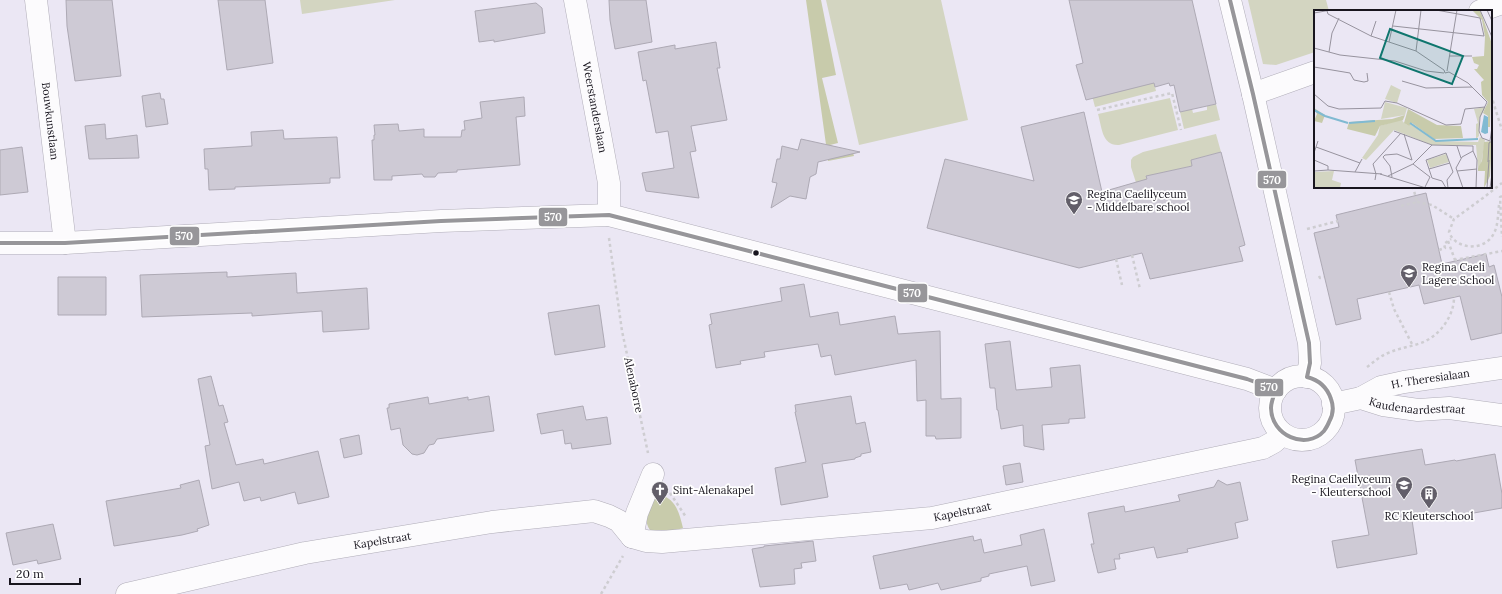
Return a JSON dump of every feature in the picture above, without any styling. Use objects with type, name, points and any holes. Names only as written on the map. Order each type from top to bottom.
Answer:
[{"type":"street","name":"Bouwkunstlaan","points":[[36,0],[64,243]]},
{"type":"street","name":"Weerstanderslaan","points":[[575,0],[609,183],[608,216]]},
{"type":"street","points":[[1230,0],[1253,94],[1308,343],[1310,363],[1307,377]]},
{"type":"street","points":[[1483,10],[1502,3]]},
{"type":"street","points":[[1253,94],[1314,72]]},
{"type":"street","points":[[0,244],[64,243],[441,221],[608,216],[1247,379],[1276,390]]},
{"type":"street","name":"H. Theresialaan","points":[[1361,398],[1381,387],[1404,382],[1502,368]]},
{"type":"street","points":[[1298,376],[1307,377],[1314,379],[1326,388],[1330,394],[1333,404],[1333,412],[1330,422],[1324,431],[1314,437],[1304,440],[1293,439],[1283,434],[1276,427],[1272,419],[1270,408],[1271,399],[1282,383],[1298,376]]},
{"type":"street","name":"Kaudenaardestraat","points":[[1333,404],[1361,398],[1383,405],[1418,410],[1449,408],[1502,415]]},
{"type":"street","name":"Kapelstraat","points":[[127,594],[305,553],[500,522],[594,511],[609,516],[619,522],[632,537],[646,541],[662,542],[700,540],[932,518],[1263,448],[1274,442],[1283,434]]},
{"type":"street","points":[[632,537],[637,513],[653,474]]},
{"type":"path","points":[[1097,110],[1172,93],[1181,130]]},
{"type":"path","points":[[1492,98],[1502,130]]},
{"type":"path","points":[[1502,183],[1454,219],[1449,232],[1451,239],[1461,245],[1469,247],[1477,246],[1486,242],[1494,234],[1500,197],[1502,196]]},
{"type":"path","points":[[1413,188],[1417,202]]},
{"type":"path","points":[[1401,206],[1417,202],[1432,205],[1454,219]]},
{"type":"path","points":[[1499,205],[1502,237]]},
{"type":"path","name":"Alenaborre","points":[[608,216],[622,331],[653,474],[673,497],[700,540]]},
{"type":"path","points":[[1313,227],[1338,221]]},
{"type":"path","points":[[1438,250],[1445,248],[1444,244],[1451,239]]},
{"type":"path","points":[[1448,241],[1455,260],[1502,250]]},
{"type":"path","points":[[1132,255],[1140,290]]},
{"type":"path","points":[[1116,259],[1122,285]]},
{"type":"path","points":[[1319,272],[1320,278],[1324,277]]},
{"type":"path","points":[[1389,292],[1394,309],[1413,346]]},
{"type":"path","points":[[1362,371],[1386,354],[1423,343],[1442,328],[1453,309],[1454,294]]},
{"type":"path","points":[[601,594],[632,537]]},
{"type":"green space","points":[[300,0],[395,0],[302,14]]},
{"type":"green space","points":[[806,0],[821,0],[836,75],[822,78],[838,143],[830,145],[853,153],[854,156],[828,161]]},
{"type":"green space","points":[[826,0],[941,0],[968,120],[859,145]]},
{"type":"green space","points":[[1248,0],[1326,0],[1329,10],[1314,10],[1314,52],[1276,65],[1263,64]]},
{"type":"green space","points":[[1153,79],[1156,91],[1095,107],[1090,88]]},
{"type":"green space","points":[[1170,98],[1178,130],[1119,145],[1113,145],[1106,139],[1098,114]]},
{"type":"green space","points":[[1216,104],[1220,120],[1184,129],[1180,112],[1192,109],[1193,113],[1207,110],[1207,106]]},
{"type":"green space","points":[[1216,134],[1221,152],[1191,160],[1192,166],[1147,176],[1154,207],[1139,192],[1131,167],[1131,160],[1133,157],[1143,152]]},
{"type":"green space","points":[[659,494],[669,499],[676,507],[683,528],[676,530],[650,530],[646,517],[648,508],[653,495]]},
{"type":"building","points":[[66,0],[112,0],[121,76],[75,81],[67,26]]},
{"type":"building","points":[[218,0],[265,0],[273,63],[227,70]]},
{"type":"building","points":[[609,0],[646,0],[652,42],[615,49],[610,20]]},
{"type":"building","points":[[1069,0],[1192,0],[1216,104],[1180,112],[1174,85],[1170,86],[1169,83],[1155,87],[1154,83],[1086,100],[1076,65],[1083,63]]},
{"type":"building","points":[[536,3],[542,8],[545,33],[494,42],[494,40],[479,42],[475,11]]},
{"type":"building","points":[[716,42],[720,68],[717,68],[727,120],[691,126],[696,151],[690,152],[699,198],[646,191],[642,173],[674,168],[668,131],[656,133],[646,80],[643,81],[638,52],[675,45],[675,49]]},
{"type":"building","points":[[160,93],[161,99],[164,99],[168,124],[146,127],[142,96]]},
{"type":"building","points":[[524,97],[525,116],[516,117],[520,165],[457,170],[457,172],[438,173],[435,177],[424,177],[422,174],[392,176],[392,180],[374,180],[372,140],[374,140],[375,135],[374,125],[398,124],[399,131],[424,129],[424,137],[461,137],[462,130],[465,130],[464,121],[482,118],[480,102]]},
{"type":"building","points":[[1084,112],[1102,192],[1147,179],[1146,176],[1192,166],[1191,160],[1221,152],[1245,245],[1239,247],[1243,261],[1150,279],[1142,253],[1079,268],[927,228],[945,159],[1034,181],[1021,127]]},
{"type":"building","points":[[105,124],[106,139],[137,135],[139,158],[89,159],[85,126]]},
{"type":"building","points":[[283,130],[284,139],[337,137],[340,178],[330,178],[330,183],[235,187],[235,189],[209,190],[208,169],[205,169],[204,149],[252,146],[251,132]]},
{"type":"building","points":[[801,139],[860,152],[818,162],[816,174],[810,177],[806,199],[790,196],[771,208],[777,183],[772,182],[777,159],[780,159],[782,146],[798,150]]},
{"type":"building","points":[[22,147],[28,192],[0,195],[0,150]]},
{"type":"building","points":[[1426,193],[1442,264],[1486,254],[1489,267],[1494,265],[1502,297],[1502,333],[1471,340],[1460,296],[1424,304],[1419,285],[1357,299],[1361,319],[1336,325],[1314,233],[1339,227],[1336,215]]},
{"type":"building","points":[[227,272],[227,277],[296,273],[297,293],[367,288],[369,329],[323,332],[322,311],[252,316],[252,313],[142,317],[140,275]]},
{"type":"building","points":[[58,277],[106,277],[106,315],[58,315]]},
{"type":"building","points":[[804,284],[810,317],[838,312],[840,325],[895,316],[898,334],[940,331],[941,399],[961,398],[961,438],[936,439],[935,436],[926,436],[926,400],[917,401],[916,360],[835,375],[831,355],[821,357],[818,344],[764,352],[765,357],[740,361],[741,364],[716,368],[709,325],[712,324],[710,314],[782,301],[780,288]]},
{"type":"building","points":[[599,305],[605,347],[555,355],[548,313]]},
{"type":"building","points":[[1010,341],[1016,390],[1052,387],[1050,368],[1080,365],[1085,418],[1069,419],[1069,423],[1042,425],[1044,450],[1024,446],[1023,425],[1001,429],[997,410],[995,388],[990,388],[985,344]]},
{"type":"building","points":[[211,376],[219,406],[223,405],[228,422],[224,423],[236,465],[263,459],[264,464],[318,451],[329,497],[298,504],[295,492],[261,501],[260,497],[244,501],[239,482],[212,489],[205,446],[210,445],[198,379]]},
{"type":"building","points":[[489,396],[494,431],[437,439],[434,444],[429,445],[424,453],[417,455],[412,454],[403,445],[400,428],[391,430],[387,408],[389,408],[389,404],[428,397],[429,404],[468,397],[468,400]]},
{"type":"building","points":[[851,396],[856,424],[865,422],[871,452],[861,454],[861,456],[855,459],[822,464],[828,497],[781,505],[775,468],[806,462],[795,412],[795,405]]},
{"type":"building","points":[[583,406],[586,420],[607,417],[611,444],[572,449],[571,443],[565,444],[563,430],[541,434],[537,414]]},
{"type":"building","points":[[359,435],[362,454],[344,458],[340,439]]},
{"type":"building","name":"RC Kleuterschool","points":[[1422,449],[1425,465],[1495,454],[1502,494],[1502,508],[1451,517],[1450,514],[1412,520],[1417,554],[1337,568],[1332,541],[1369,535],[1355,460]]},
{"type":"building","points":[[1020,463],[1023,482],[1006,485],[1003,466]]},
{"type":"building","points":[[199,480],[209,525],[197,529],[198,531],[182,535],[114,546],[106,501],[181,488],[180,485]]},
{"type":"building","points":[[1218,480],[1227,485],[1240,482],[1248,520],[1235,523],[1238,538],[1187,549],[1188,552],[1157,558],[1154,547],[1119,554],[1120,559],[1114,559],[1116,569],[1098,573],[1091,544],[1094,544],[1088,513],[1124,506],[1125,512],[1180,501],[1178,495],[1214,487]]},
{"type":"building","points":[[53,524],[61,559],[38,564],[37,560],[13,565],[6,533]]},
{"type":"building","points":[[1044,529],[1055,581],[1031,586],[1027,566],[989,574],[989,576],[981,578],[981,581],[941,590],[938,583],[909,590],[907,584],[880,589],[873,556],[973,536],[974,541],[981,539],[984,553],[1022,545],[1020,535]]},
{"type":"building","points":[[813,541],[816,561],[801,563],[802,568],[794,569],[795,584],[760,587],[752,549],[764,546]]},
{"type":"transit line","name":"570","points":[[0,243],[65,243],[441,221],[609,215],[1247,379],[1276,390],[1271,408],[1273,418],[1277,426],[1291,437],[1299,440],[1308,440],[1317,437],[1324,431],[1331,417],[1333,405],[1325,388],[1319,382],[1307,377],[1310,363],[1309,343],[1253,94],[1230,0]]},
{"type":"place","name":"Regina Caelilyceum - Middelbare school","points":[[1074,215]]},
{"type":"place","name":"Regina Caeli Lagere School","points":[[1409,288]]},
{"type":"place","name":"Regina Caelilyceum - Kleuterschool","points":[[1404,500]]},
{"type":"place","name":"Sint-Alenakapel","points":[[660,505]]},
{"type":"place","name":"RC Kleuterschool","points":[[1429,509]]}]
